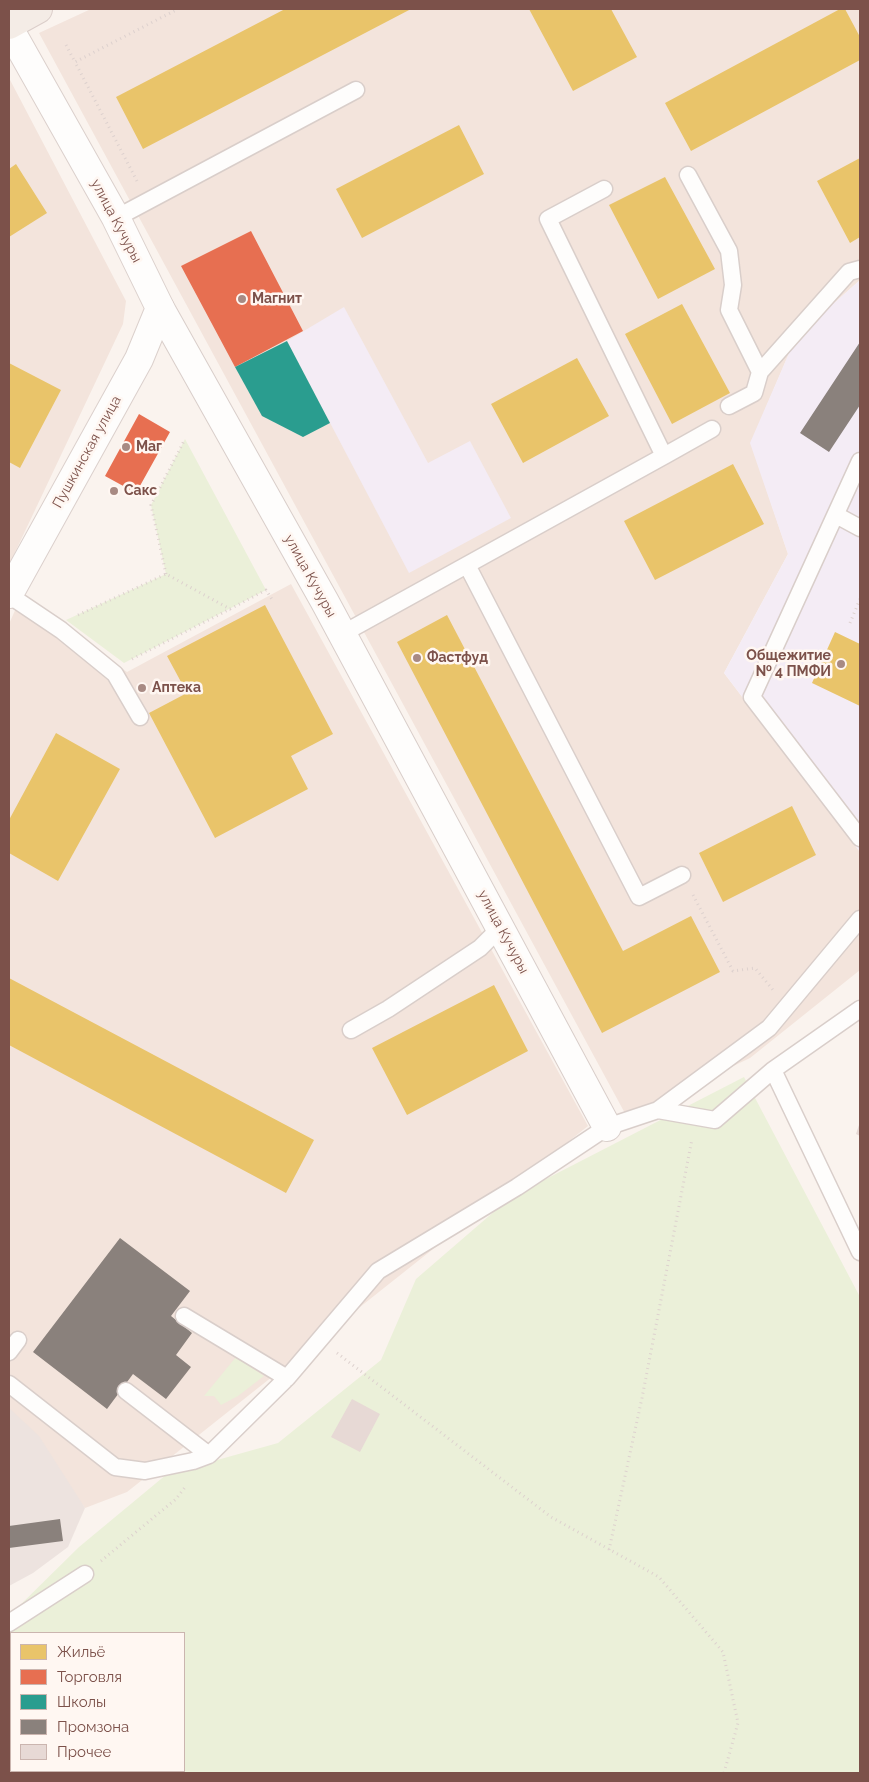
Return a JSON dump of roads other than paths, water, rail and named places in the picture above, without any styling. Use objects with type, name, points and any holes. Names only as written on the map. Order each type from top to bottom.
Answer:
[{"type":"main road","points":[[9,26],[38,9]]},
{"type":"street","name":"улица Кучуры","points":[[9,26],[116,218],[160,308],[342,634],[607,1127]]},
{"type":"street","name":"Пушкинская улица","points":[[9,594],[139,359],[160,308]]},
{"type":"lane","points":[[116,218],[356,90]]},
{"type":"lane","points":[[688,174],[730,251],[732,285],[729,310],[760,372]]},
{"type":"lane","points":[[604,189],[548,220],[664,456]]},
{"type":"lane","points":[[729,406],[754,393],[760,372],[849,272],[860,269]]},
{"type":"lane","points":[[342,634],[712,429]]},
{"type":"lane","points":[[860,461],[752,697],[860,838]]},
{"type":"lane","points":[[836,515],[860,528]]},
{"type":"lane","points":[[467,565],[639,897],[682,874]]},
{"type":"lane","points":[[9,594],[61,630],[116,674],[140,717]]},
{"type":"lane","points":[[9,1384],[115,1467],[145,1471],[209,1456],[288,1378],[378,1271],[517,1187],[607,1127],[658,1110],[768,1028],[860,919]]},
{"type":"lane","points":[[352,1030],[388,1009],[480,948],[500,928]]},
{"type":"lane","points":[[658,1110],[715,1120],[773,1070],[860,1008]]},
{"type":"lane","points":[[773,1070],[860,1252]]},
{"type":"lane","points":[[184,1316],[288,1378]]},
{"type":"lane","points":[[126,1391],[209,1456]]},
{"type":"lane","points":[[9,1623],[85,1574]]},
{"type":"place","name":"Магнит","points":[[242,299]]},
{"type":"place","name":"Маг","points":[[126,447]]},
{"type":"place","name":"Сакс","points":[[114,491]]},
{"type":"place","name":"Фастфуд","points":[[417,658]]},
{"type":"place","name":"Общежитие № 4 ПМФИ","points":[[841,664]]},
{"type":"place","name":"Аптека","points":[[142,688]]}]
